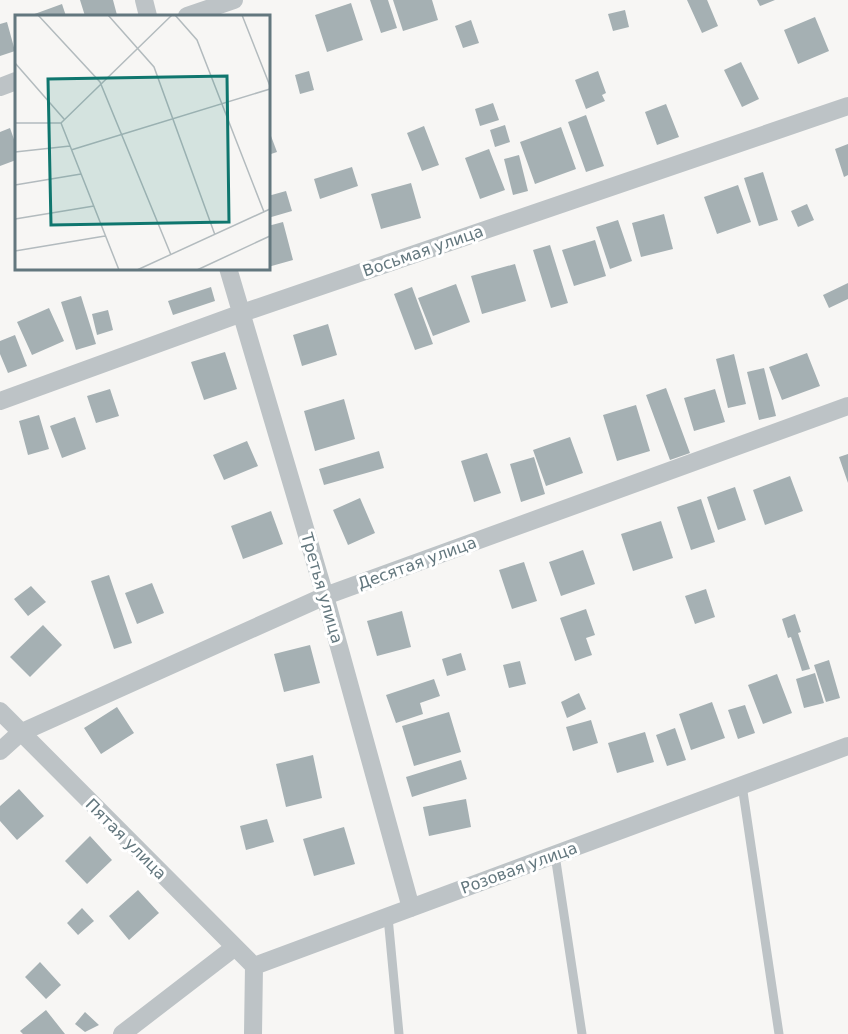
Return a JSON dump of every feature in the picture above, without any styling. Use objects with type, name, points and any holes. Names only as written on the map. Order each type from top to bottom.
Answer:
[{"type":"street","points":[[144,0],[148,15]]},
{"type":"street","points":[[190,15],[234,0]]},
{"type":"street","points":[[0,87],[15,81]]},
{"type":"street","name":"Восьмая улица","points":[[0,401],[242,313],[848,106]]},
{"type":"street","name":"Третья улица","points":[[229,270],[325,597],[411,908]]},
{"type":"street","name":"Десятая улица","points":[[0,752],[20,733],[325,597],[848,406]]},
{"type":"street","name":"Пятая улица","points":[[0,711],[254,966]]},
{"type":"street","name":"Розовая улица","points":[[254,966],[848,746]]},
{"type":"street","points":[[122,1034],[235,947]]},
{"type":"street","points":[[253,1034],[254,966]]},
{"type":"lane","points":[[742,785],[779,1034]]},
{"type":"lane","points":[[555,855],[582,1034]]},
{"type":"lane","points":[[388,917],[399,1034]]},
{"type":"building","points":[[80,0],[113,0],[117,15],[85,15]]},
{"type":"building","points":[[370,0],[388,0],[397,28],[381,33]]},
{"type":"building","points":[[393,0],[432,0],[438,20],[403,31]]},
{"type":"building","points":[[687,0],[707,0],[718,26],[702,33]]},
{"type":"building","points":[[757,0],[775,0],[760,6]]},
{"type":"building","points":[[351,3],[363,40],[327,52],[315,15]]},
{"type":"building","points":[[62,4],[66,15],[32,15]]},
{"type":"building","points":[[625,10],[629,27],[613,31],[608,14]]},
{"type":"building","points":[[815,17],[829,51],[798,64],[784,30]]},
{"type":"building","points":[[471,20],[479,43],[463,48],[455,26]]},
{"type":"building","points":[[7,22],[15,51],[0,56],[0,24]]},
{"type":"building","points":[[741,62],[759,99],[742,107],[724,70]]},
{"type":"building","points":[[309,71],[314,90],[300,94],[295,75]]},
{"type":"building","points":[[598,71],[606,93],[602,95],[605,101],[586,109],[575,80]]},
{"type":"building","points":[[493,103],[499,120],[480,126],[475,109]]},
{"type":"building","points":[[666,104],[679,137],[657,145],[645,112]]},
{"type":"building","points":[[586,115],[604,166],[586,172],[568,122]]},
{"type":"building","points":[[505,125],[510,142],[495,147],[490,130]]},
{"type":"building","points":[[424,126],[439,165],[422,171],[407,133]]},
{"type":"building","points":[[561,127],[576,169],[535,184],[520,142]]},
{"type":"building","points":[[10,128],[15,142],[15,160],[0,166],[0,132]]},
{"type":"building","points":[[270,133],[277,152],[270,154]]},
{"type":"building","points":[[848,144],[848,175],[844,177],[835,149]]},
{"type":"building","points":[[489,149],[505,190],[480,199],[465,158]]},
{"type":"building","points":[[519,155],[528,191],[513,195],[504,159]]},
{"type":"building","points":[[352,167],[358,186],[320,199],[314,179]]},
{"type":"building","points":[[763,172],[778,220],[759,226],[744,178]]},
{"type":"building","points":[[411,183],[421,218],[381,229],[371,194]]},
{"type":"building","points":[[738,185],[751,222],[717,234],[704,197]]},
{"type":"building","points":[[286,191],[292,211],[270,217],[270,195]]},
{"type":"building","points":[[807,204],[814,220],[798,227],[791,211]]},
{"type":"building","points":[[664,214],[673,249],[641,257],[632,223]]},
{"type":"building","points":[[618,220],[632,261],[610,269],[596,227]]},
{"type":"building","points":[[283,222],[293,260],[270,266],[270,225]]},
{"type":"building","points":[[595,240],[606,276],[574,286],[562,250]]},
{"type":"building","points":[[550,245],[568,303],[551,308],[533,250]]},
{"type":"building","points":[[515,264],[526,301],[482,314],[471,276]]},
{"type":"building","points":[[848,283],[848,299],[829,308],[823,295]]},
{"type":"building","points":[[456,284],[470,322],[433,336],[418,298]]},
{"type":"building","points":[[211,287],[215,301],[173,315],[168,301]]},
{"type":"building","points":[[412,287],[433,344],[415,350],[394,294]]},
{"type":"building","points":[[81,296],[96,344],[76,350],[61,302]]},
{"type":"building","points":[[49,308],[64,341],[32,355],[17,322]]},
{"type":"building","points":[[108,310],[113,330],[97,335],[92,314]]},
{"type":"building","points":[[328,324],[337,355],[302,366],[293,335]]},
{"type":"building","points":[[15,335],[27,366],[8,373],[0,354],[0,341]]},
{"type":"building","points":[[225,352],[237,389],[204,400],[191,362]]},
{"type":"building","points":[[807,353],[820,386],[782,400],[769,367]]},
{"type":"building","points":[[734,354],[746,404],[728,408],[716,359]]},
{"type":"building","points":[[764,368],[776,416],[759,420],[747,372]]},
{"type":"building","points":[[666,388],[690,453],[670,460],[646,395]]},
{"type":"building","points":[[110,389],[119,416],[96,423],[87,396]]},
{"type":"building","points":[[715,389],[725,422],[694,431],[684,398]]},
{"type":"building","points":[[344,399],[355,439],[315,451],[304,411]]},
{"type":"building","points":[[636,405],[650,451],[617,461],[603,415]]},
{"type":"building","points":[[39,415],[49,449],[28,455],[19,421]]},
{"type":"building","points":[[75,417],[86,449],[62,458],[50,426]]},
{"type":"building","points":[[570,437],[583,473],[546,486],[533,450]]},
{"type":"building","points":[[247,441],[258,466],[224,480],[213,455]]},
{"type":"building","points":[[379,451],[384,468],[324,485],[319,469]]},
{"type":"building","points":[[487,453],[501,493],[474,502],[461,461]]},
{"type":"building","points":[[848,454],[848,483],[839,457]]},
{"type":"building","points":[[534,457],[545,494],[521,502],[510,464]]},
{"type":"building","points":[[790,476],[803,511],[765,525],[753,490]]},
{"type":"building","points":[[735,487],[746,520],[718,530],[707,497]]},
{"type":"building","points":[[360,498],[375,533],[348,545],[333,510]]},
{"type":"building","points":[[701,499],[715,542],[691,550],[677,507]]},
{"type":"building","points":[[271,511],[283,544],[243,559],[231,526]]},
{"type":"building","points":[[661,521],[673,558],[633,571],[621,534]]},
{"type":"building","points":[[583,550],[595,584],[561,596],[549,562]]},
{"type":"building","points":[[524,562],[537,601],[512,609],[499,570]]},
{"type":"building","points":[[109,575],[132,643],[114,649],[91,581]]},
{"type":"building","points":[[152,583],[164,613],[137,624],[125,593]]},
{"type":"building","points":[[31,586],[46,602],[28,616],[14,599]]},
{"type":"building","points":[[706,589],[715,617],[695,624],[685,596]]},
{"type":"building","points":[[586,609],[595,635],[586,638],[592,655],[575,661],[560,618]]},
{"type":"building","points":[[402,611],[411,647],[377,656],[367,621]]},
{"type":"building","points":[[795,614],[801,632],[798,633],[810,669],[802,671],[791,637],[788,638],[782,619]]},
{"type":"building","points":[[43,625],[62,645],[30,677],[10,657]]},
{"type":"building","points":[[310,645],[320,683],[284,692],[274,654]]},
{"type":"building","points":[[461,653],[466,670],[447,676],[442,659]]},
{"type":"building","points":[[829,660],[840,698],[826,702],[814,665]]},
{"type":"building","points":[[520,661],[526,684],[509,688],[503,665]]},
{"type":"building","points":[[815,673],[824,703],[804,708],[796,679]]},
{"type":"building","points":[[777,674],[792,713],[763,724],[748,685]]},
{"type":"building","points":[[434,679],[440,696],[420,703],[423,714],[396,723],[386,695]]},
{"type":"building","points":[[579,693],[586,709],[567,718],[561,702]]},
{"type":"building","points":[[712,702],[725,738],[691,750],[679,714]]},
{"type":"building","points":[[745,705],[755,733],[738,739],[728,710]]},
{"type":"building","points":[[117,707],[134,733],[101,754],[84,728]]},
{"type":"building","points":[[449,712],[461,752],[414,766],[402,726]]},
{"type":"building","points":[[591,720],[598,743],[573,751],[566,727]]},
{"type":"building","points":[[675,728],[686,760],[667,766],[656,735]]},
{"type":"building","points":[[645,732],[654,762],[617,773],[608,743]]},
{"type":"building","points":[[313,755],[322,798],[286,807],[276,764]]},
{"type":"building","points":[[461,760],[467,779],[412,797],[406,777]]},
{"type":"building","points":[[19,789],[44,816],[17,840],[0,821],[0,806]]},
{"type":"building","points":[[466,799],[471,827],[429,836],[423,807]]},
{"type":"building","points":[[267,819],[274,842],[246,850],[240,826]]},
{"type":"building","points":[[344,827],[355,864],[314,876],[303,839]]},
{"type":"building","points":[[90,836],[112,860],[87,884],[65,861]]},
{"type":"building","points":[[138,890],[159,913],[129,940],[109,916]]},
{"type":"building","points":[[82,908],[94,921],[78,935],[67,923]]},
{"type":"building","points":[[40,962],[61,985],[46,999],[25,977]]},
{"type":"building","points":[[46,1010],[65,1034],[23,1034],[20,1031]]},
{"type":"building","points":[[85,1012],[99,1025],[85,1032],[75,1024]]}]
